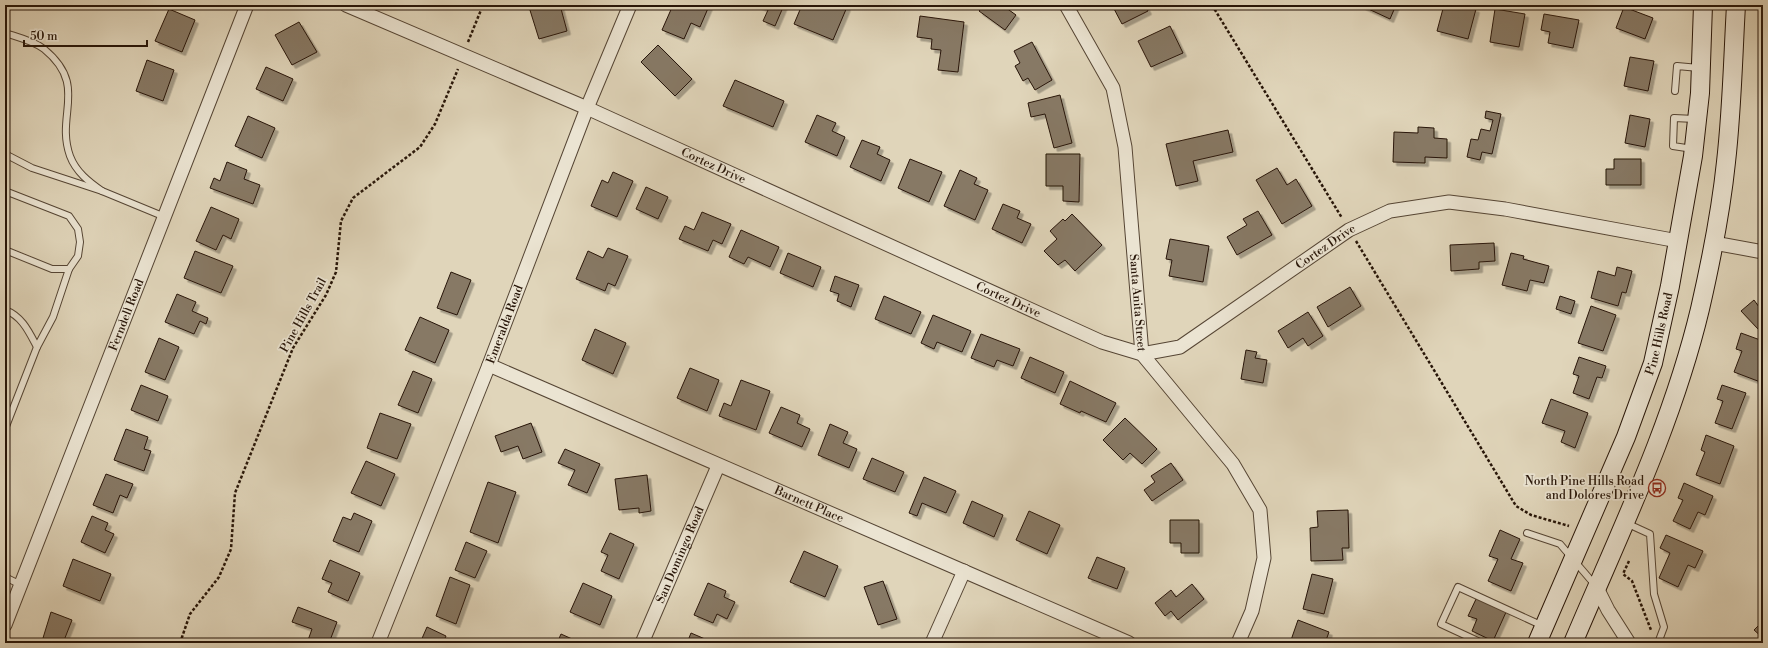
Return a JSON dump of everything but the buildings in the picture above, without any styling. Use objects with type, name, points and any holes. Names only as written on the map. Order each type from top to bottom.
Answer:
[{"type":"main road","name":"Pine Hills Road","points":[[1537,643],[1626,437],[1653,364],[1670,286],[1694,149],[1703,5]]},
{"type":"main road","points":[[1573,643],[1626,523],[1656,446],[1682,374],[1699,311],[1714,243],[1726,162],[1736,5]]},
{"type":"street","name":"Ferndell Road","points":[[5,625],[247,5]]},
{"type":"street","name":"Cortez Drive","points":[[346,5],[587,108],[1102,342],[1142,354],[1180,347],[1350,230],[1390,212],[1449,202],[1505,209],[1678,241]]},
{"type":"street","name":"Emeralda Road","points":[[378,643],[489,365],[587,108],[630,5]]},
{"type":"street","name":"Santa Anita Street","points":[[1066,5],[1113,88],[1125,147],[1142,354],[1233,464],[1260,510],[1264,558],[1252,611],[1238,643]]},
{"type":"street","points":[[1714,243],[1763,252]]},
{"type":"street","name":"Barnett Place","points":[[489,365],[718,466],[1129,643]]},
{"type":"street","name":"San Domingo Road","points":[[642,643],[718,466]]},
{"type":"street","points":[[932,643],[964,571]]},
{"type":"street","points":[[1597,588],[1608,610],[1629,643]]},
{"type":"lane","points":[[5,33],[43,49],[58,63],[65,75],[70,93],[67,147],[70,157],[75,166],[88,182],[102,191]]},
{"type":"lane","points":[[1675,91],[1677,66],[1700,68]]},
{"type":"lane","points":[[5,154],[32,168],[102,191],[165,217]]},
{"type":"lane","points":[[5,191],[69,216],[78,229],[80,242],[78,256],[69,269],[53,317],[38,347],[5,428]]},
{"type":"lane","points":[[5,250],[52,269],[69,269]]},
{"type":"lane","points":[[5,310],[11,312],[24,324],[38,347]]},
{"type":"lane","points":[[1626,523],[1650,534],[1654,594],[1664,627],[1658,643]]},
{"type":"lane","points":[[1527,533],[1560,544],[1597,588]]},
{"type":"lane","points":[[5,577],[21,585]]},
{"type":"lane","points":[[1482,643],[1441,624],[1458,587],[1544,626]]},
{"type":"path","points":[[467,44],[483,5]]},
{"type":"path","points":[[1212,5],[1342,218]]},
{"type":"path","name":"Pine Hills Trail","points":[[180,643],[190,614],[219,577],[231,549],[234,524],[235,493],[293,348],[326,295],[336,272],[340,221],[353,198],[420,147],[435,124],[460,65]]},
{"type":"path","points":[[1358,243],[1516,506],[1531,515],[1570,526]]},
{"type":"path","points":[[1629,561],[1623,574],[1632,581],[1652,631]]},
{"type":"place","name":"North Pine Hills Road and Dolores Drive","points":[[1657,488]]}]
